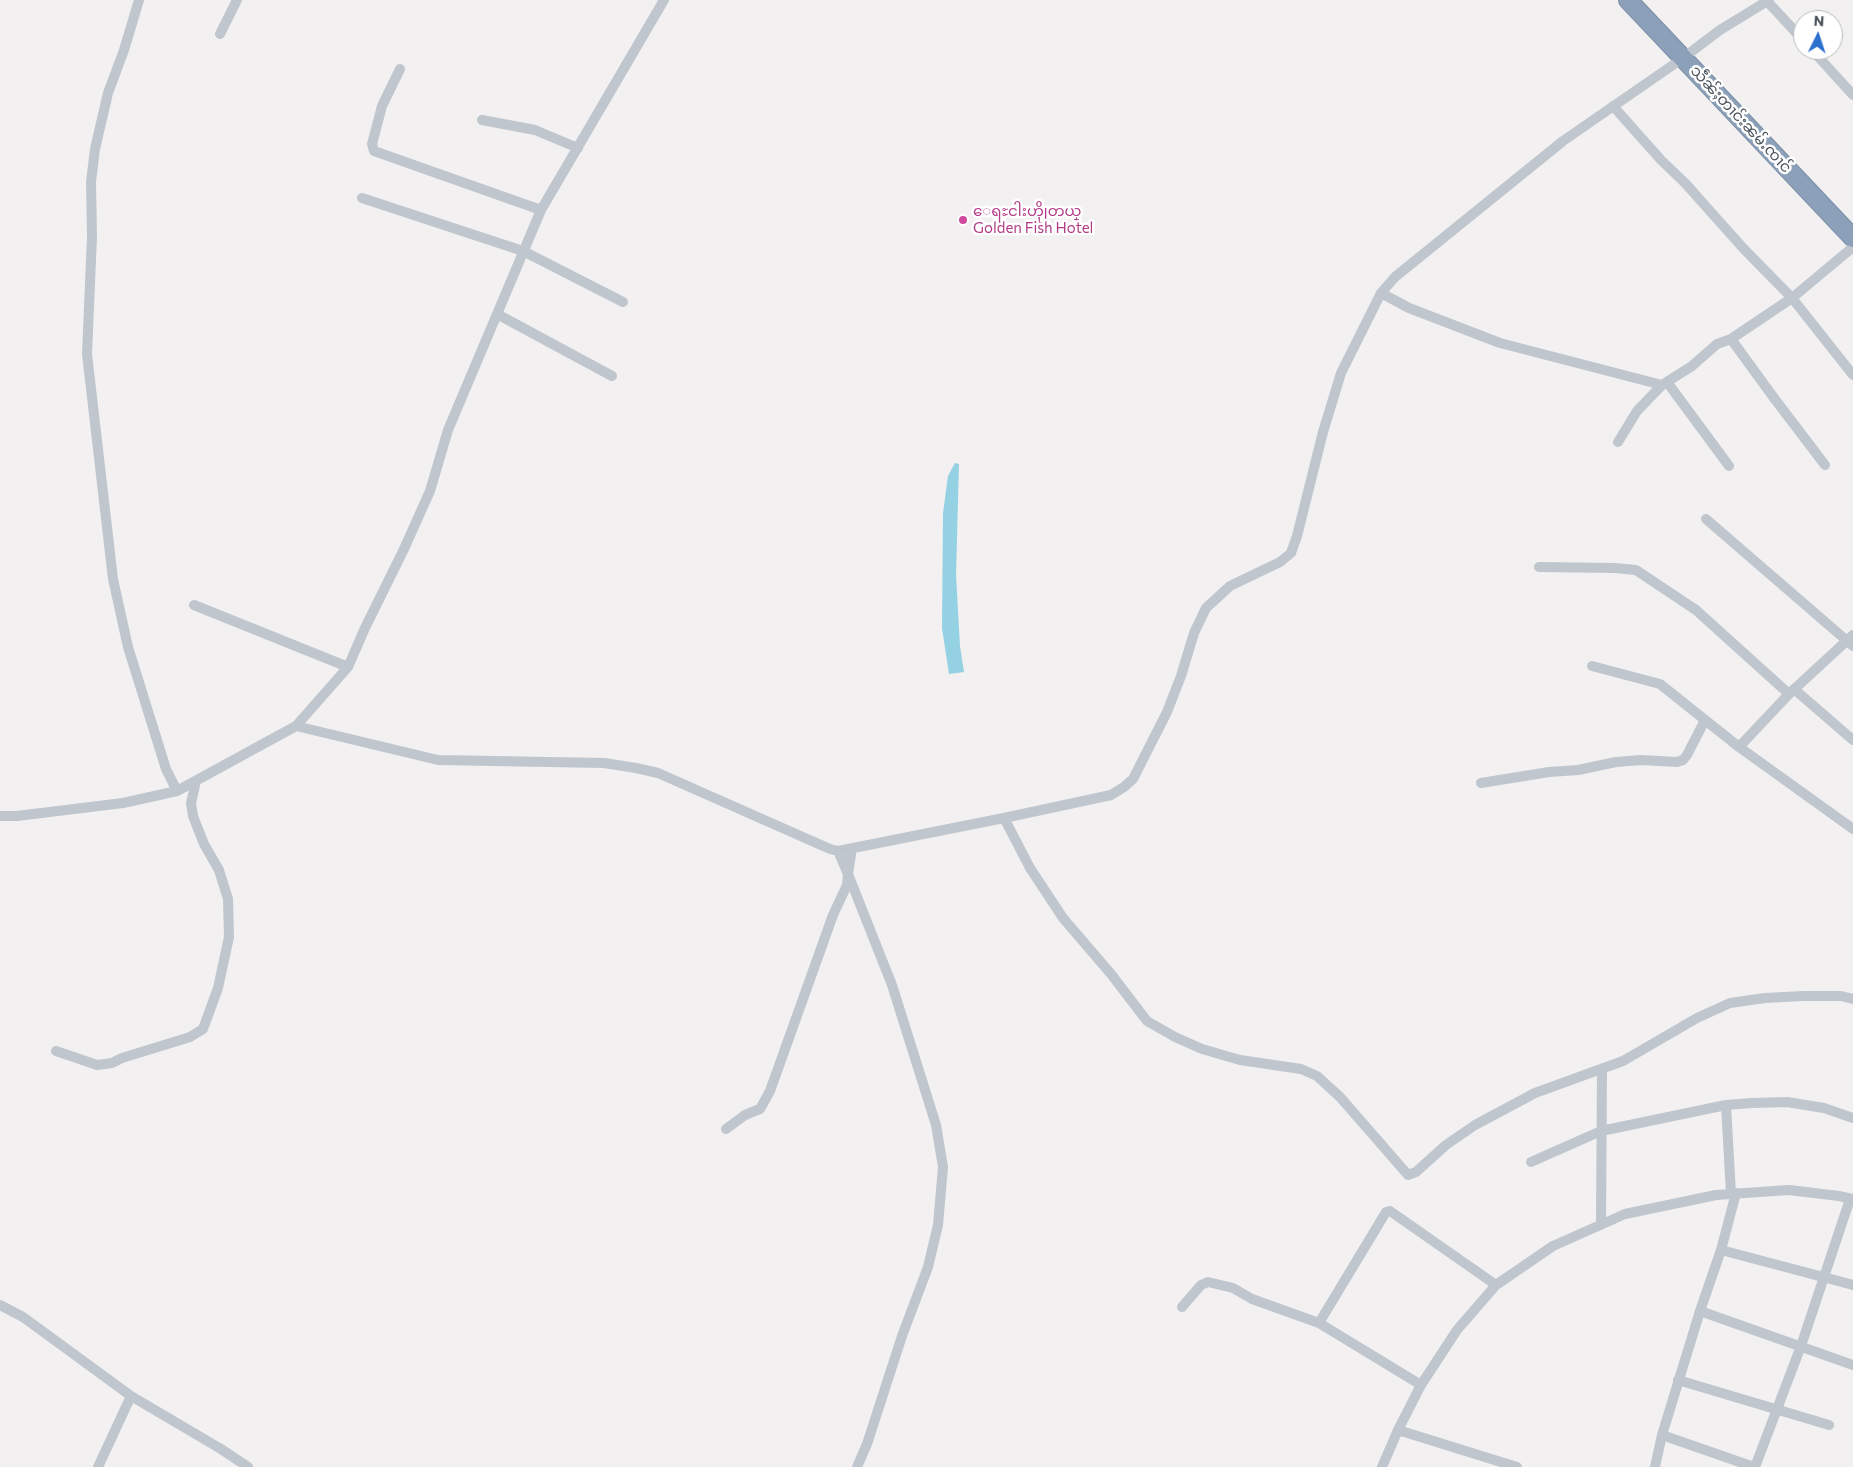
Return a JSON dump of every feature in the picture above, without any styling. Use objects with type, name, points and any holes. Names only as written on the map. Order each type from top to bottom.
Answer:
[{"type":"highway","name":"သဵၼ်ႈတၢင်းၼမ်ႉၸၢင်","points":[[1628,0],[1853,238]]},
{"type":"street","points":[[139,0],[124,50],[108,93],[95,149],[91,182],[92,236],[87,354],[113,579],[128,647],[166,769],[177,791]]},
{"type":"street","points":[[220,34],[237,0]]},
{"type":"street","points":[[0,816],[17,816],[123,803],[177,791],[296,726],[348,667],[364,628],[404,550],[430,491],[448,430],[541,210],[664,0]]},
{"type":"street","points":[[296,726],[438,760],[604,763],[658,773],[838,851],[1111,795],[1124,787],[1133,778],[1167,712],[1181,676],[1194,633],[1206,608],[1230,586],[1280,562],[1291,553],[1323,432],[1341,373],[1381,293],[1395,277],[1563,141],[1683,58],[1720,30],[1768,0],[1793,29]]},
{"type":"street","points":[[1821,60],[1853,95]]},
{"type":"street","points":[[400,69],[382,106],[372,144],[374,151],[541,210]]},
{"type":"street","points":[[1614,106],[1661,160],[1685,183],[1743,248],[1792,298],[1853,375]]},
{"type":"street","points":[[482,120],[535,130],[578,148]]},
{"type":"street","points":[[362,198],[523,251],[623,302]]},
{"type":"street","points":[[1618,442],[1637,411],[1664,383],[1692,366],[1717,344],[1731,339],[1792,298],[1853,247]]},
{"type":"street","points":[[1381,293],[1409,308],[1500,343],[1664,383],[1729,466]]},
{"type":"street","points":[[498,314],[612,376]]},
{"type":"street","points":[[1731,339],[1825,465]]},
{"type":"street","points":[[1706,519],[1851,640],[1792,692],[1740,747]]},
{"type":"street","points":[[1539,567],[1636,570],[1696,610],[1792,692],[1853,740]]},
{"type":"street","points":[[194,606],[348,667]]},
{"type":"street","points":[[1592,666],[1636,676],[1660,684],[1740,747],[1853,829]]},
{"type":"street","points":[[1481,783],[1549,772],[1578,770],[1616,762],[1641,760],[1677,762],[1683,760],[1687,755],[1705,720]]},
{"type":"street","points":[[56,1052],[97,1065],[112,1063],[122,1058],[190,1037],[203,1030],[218,988],[229,937],[228,899],[219,870],[204,844],[193,816],[191,803],[196,781]]},
{"type":"street","points":[[1004,818],[1030,868],[1063,918],[1111,974],[1147,1021],[1202,1050],[1240,1060],[1301,1069],[1317,1076],[1340,1097],[1408,1175],[1416,1172],[1446,1145],[1474,1125],[1535,1093],[1623,1061],[1697,1018],[1730,1003],[1765,998],[1803,996],[1841,996],[1853,999]]},
{"type":"street","points":[[726,1129],[745,1115],[760,1109],[770,1092],[833,916],[847,885],[852,848]]},
{"type":"street","points":[[838,851],[892,985],[936,1125],[943,1167],[938,1224],[928,1267],[902,1336],[867,1444],[857,1467]]},
{"type":"street","points":[[1601,1225],[1602,1069]]},
{"type":"street","points":[[1531,1162],[1601,1131],[1726,1105],[1752,1102],[1787,1102],[1824,1108],[1853,1118]]},
{"type":"street","points":[[1654,1467],[1678,1380],[1721,1250],[1733,1194],[1726,1105]]},
{"type":"street","points":[[1382,1467],[1421,1385],[1457,1330],[1496,1285],[1553,1246],[1625,1214],[1716,1194],[1789,1190],[1852,1199],[1801,1346],[1755,1467],[1662,1435]]},
{"type":"street","points":[[1319,1323],[1386,1212],[1390,1211],[1496,1285]]},
{"type":"street","points":[[1721,1250],[1853,1285]]},
{"type":"street","points":[[1182,1307],[1201,1285],[1208,1282],[1233,1288],[1252,1299],[1319,1323],[1421,1385]]},
{"type":"street","points":[[0,1305],[23,1317],[131,1396],[221,1448],[248,1467]]},
{"type":"street","points":[[1700,1311],[1853,1365]]},
{"type":"street","points":[[1678,1380],[1829,1425]]},
{"type":"street","points":[[98,1467],[131,1396]]},
{"type":"street","points":[[1398,1430],[1517,1467]]},
{"type":"water","points":[[955,463],[959,464],[956,575],[960,646],[964,672],[949,674],[942,628],[943,513],[948,476]]},
{"type":"place","name":"ေရႊငါးဟိုုတယ္ Golden Fish Hotel","points":[[963,220]]}]
